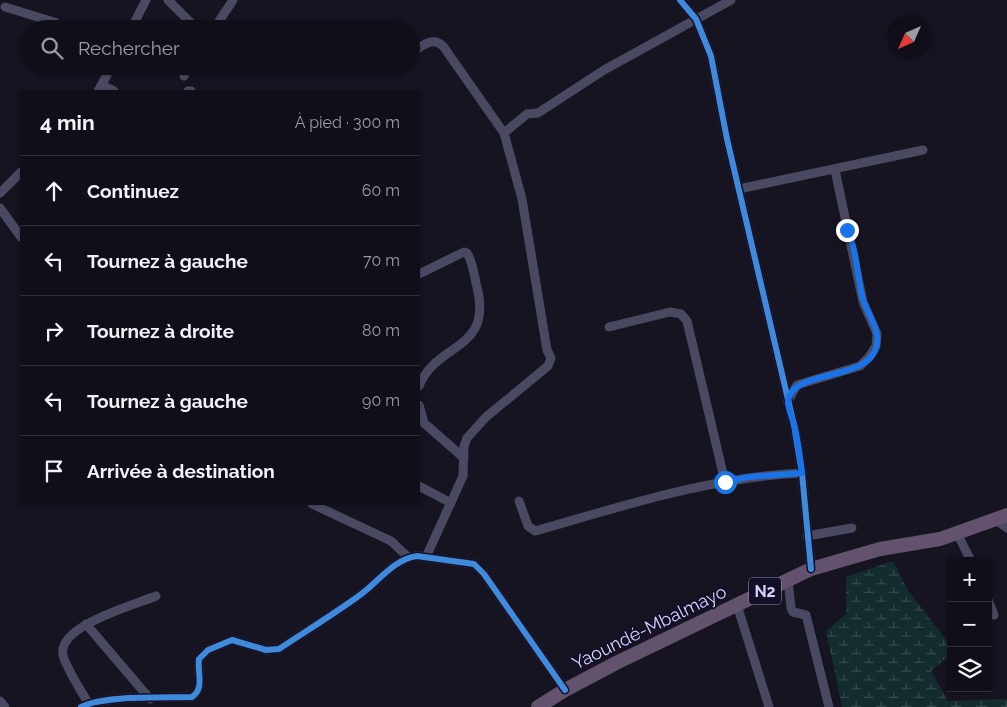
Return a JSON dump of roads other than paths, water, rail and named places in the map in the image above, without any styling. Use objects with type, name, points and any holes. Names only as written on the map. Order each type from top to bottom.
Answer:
[{"type":"highway","name":"Yaoundé-Mbalmayo","points":[[538,707],[565,690],[811,569],[880,549],[940,539],[1003,521]]},
{"type":"street","points":[[136,20],[146,0]]},
{"type":"street","points":[[168,0],[188,20]]},
{"type":"street","points":[[220,20],[233,0]]},
{"type":"street","points":[[680,0],[696,19],[711,56],[802,473],[811,569]]},
{"type":"street","points":[[504,133],[527,114],[538,113],[584,81],[731,0]]},
{"type":"street","points":[[5,7],[47,20]]},
{"type":"street","points":[[420,47],[430,41],[438,42],[443,46],[504,133],[522,200],[547,350],[551,358],[548,366],[472,429],[464,446],[463,476],[426,557]]},
{"type":"street","points":[[100,88],[107,75]]},
{"type":"street","points":[[740,190],[922,150]]},
{"type":"street","points":[[788,402],[797,385],[860,366],[869,358],[876,346],[877,334],[863,302],[835,170]]},
{"type":"street","points":[[0,193],[20,173]]},
{"type":"street","points":[[0,208],[20,236]]},
{"type":"street","points":[[420,274],[464,252],[467,253],[479,294],[481,313],[474,332],[430,370],[420,385]]},
{"type":"street","points":[[609,327],[670,312],[680,314],[687,322],[725,482]]},
{"type":"street","points":[[420,409],[424,423],[464,458]]},
{"type":"street","points":[[519,501],[528,526],[535,531],[605,511],[748,477],[802,473]]},
{"type":"street","points":[[420,487],[451,503]]},
{"type":"street","points":[[314,505],[391,541],[408,557]]},
{"type":"street","points":[[807,536],[852,528]]},
{"type":"street","points":[[956,533],[969,557]]},
{"type":"street","points":[[156,596],[86,624],[69,635],[64,643],[63,655],[84,705],[192,697],[198,693],[200,686],[199,659],[208,650],[232,640],[266,650],[279,649],[361,594],[408,557],[426,557],[474,564],[484,574],[565,690]]},
{"type":"street","points":[[788,580],[790,608],[793,612],[806,615],[829,707]]},
{"type":"street","points":[[989,602],[994,614]]},
{"type":"street","points":[[738,605],[769,707]]},
{"type":"street","points":[[86,624],[150,699]]},
{"type":"street","points":[[0,702],[5,707]]}]
